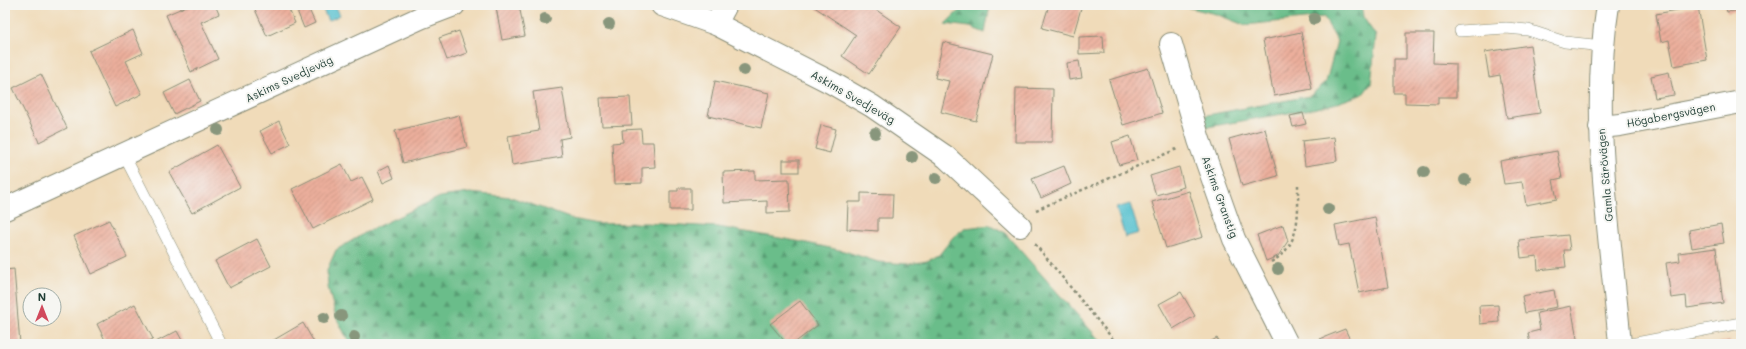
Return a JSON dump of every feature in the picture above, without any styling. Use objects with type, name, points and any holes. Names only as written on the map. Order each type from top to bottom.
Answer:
[{"type":"street","name":"Askims Svedjeväg","points":[[5,209],[420,18],[454,5]]},
{"type":"street","name":"Askims Svedjeväg","points":[[662,5],[716,24],[832,83],[909,130],[946,157],[1017,223]]},
{"type":"street","points":[[716,24],[726,5]]},
{"type":"street","name":"Gamla Särövägen","points":[[1608,5],[1603,46],[1600,127],[1620,344]]},
{"type":"street","name":"Askims Granstig","points":[[1171,44],[1199,140],[1234,239],[1286,344]]},
{"type":"street","name":"Högabergsvägen","points":[[1600,127],[1620,125],[1741,102]]},
{"type":"lane","points":[[1460,31],[1506,28],[1528,30],[1565,42],[1603,46]]},
{"type":"lane","points":[[124,155],[221,344]]},
{"type":"lane","points":[[1631,344],[1741,323]]},
{"type":"path","points":[[1117,344],[1017,223],[1199,140]]},
{"type":"path","points":[[1250,272],[1273,262],[1283,255],[1291,246],[1295,235],[1298,218],[1298,185]]},
{"type":"green space","points":[[965,5],[990,5],[985,33],[970,27],[945,24]]},
{"type":"green space","points":[[1178,5],[1361,5],[1363,17],[1376,36],[1371,84],[1363,94],[1337,103],[1317,108],[1207,127],[1202,116],[1310,96],[1326,82],[1337,41],[1324,17],[1244,25],[1216,14]]},
{"type":"green space","points":[[470,193],[511,197],[572,219],[598,224],[645,223],[718,227],[844,251],[878,262],[909,264],[927,261],[939,255],[953,237],[965,228],[990,225],[1004,232],[1103,344],[350,344],[336,317],[328,287],[327,270],[336,250],[370,230],[440,197]]},
{"type":"water","points":[[321,5],[335,5],[340,15],[328,21]]},
{"type":"water","points":[[1130,204],[1139,233],[1125,237],[1116,208]]},
{"type":"building","points":[[189,5],[215,5],[219,14],[201,22],[218,59],[191,72],[166,15]]},
{"type":"building","points":[[253,5],[287,5],[295,23],[267,36]]},
{"type":"building","points":[[307,5],[315,23],[304,28],[295,6]]},
{"type":"building","points":[[519,5],[525,36],[502,40],[496,7]]},
{"type":"building","points":[[869,5],[901,27],[869,74],[842,56],[856,35],[813,6]]},
{"type":"building","points":[[1049,5],[1082,5],[1073,36],[1042,28]]},
{"type":"building","points":[[1725,5],[1741,5],[1741,10],[1727,12]]},
{"type":"building","points":[[1698,6],[1707,60],[1674,66],[1669,40],[1661,42],[1656,14]]},
{"type":"building","points":[[133,30],[143,53],[126,61],[142,94],[115,107],[89,51]]},
{"type":"building","points":[[459,31],[467,53],[447,60],[439,38]]},
{"type":"building","points":[[1301,32],[1312,89],[1274,96],[1263,40]]},
{"type":"building","points":[[1406,33],[1434,33],[1433,63],[1456,64],[1456,97],[1438,97],[1438,104],[1405,103],[1405,93],[1394,93],[1394,59],[1406,59]]},
{"type":"building","points":[[1103,36],[1104,53],[1079,54],[1079,37]]},
{"type":"building","points":[[943,42],[993,54],[976,121],[941,112],[949,81],[935,78]]},
{"type":"building","points":[[1530,45],[1540,113],[1507,118],[1500,75],[1489,77],[1485,52]]},
{"type":"building","points":[[1079,61],[1082,78],[1069,80],[1067,63]]},
{"type":"building","points":[[1148,68],[1162,113],[1123,125],[1109,80]]},
{"type":"building","points":[[1669,72],[1674,95],[1655,98],[1651,76]]},
{"type":"building","points":[[41,74],[67,128],[39,142],[13,88]]},
{"type":"building","points":[[190,80],[200,101],[174,114],[164,93]]},
{"type":"building","points":[[715,81],[769,93],[761,128],[708,116]]},
{"type":"building","points":[[562,88],[570,137],[560,139],[562,157],[512,165],[508,136],[539,131],[533,92]]},
{"type":"building","points":[[1016,88],[1053,89],[1052,142],[1015,142]]},
{"type":"building","points":[[630,97],[632,125],[602,126],[600,98]]},
{"type":"building","points":[[1303,113],[1306,124],[1293,127],[1290,116]]},
{"type":"building","points":[[459,115],[467,147],[403,163],[395,131]]},
{"type":"building","points":[[279,121],[290,144],[272,153],[260,131]]},
{"type":"building","points":[[821,125],[836,129],[830,153],[815,149]]},
{"type":"building","points":[[641,129],[642,142],[653,142],[655,167],[642,168],[642,183],[614,184],[612,143],[623,142],[622,130]]},
{"type":"building","points":[[1265,129],[1278,176],[1242,186],[1229,139]]},
{"type":"building","points":[[1130,136],[1137,160],[1119,165],[1112,142]]},
{"type":"building","points":[[1334,137],[1337,161],[1305,166],[1302,141]]},
{"type":"building","points":[[217,145],[240,187],[192,213],[169,172]]},
{"type":"building","points":[[1557,151],[1562,178],[1553,180],[1557,199],[1526,205],[1522,182],[1504,184],[1500,161]]},
{"type":"building","points":[[783,160],[799,160],[799,172],[783,172]]},
{"type":"building","points":[[342,164],[351,182],[362,177],[373,199],[313,229],[292,189]]},
{"type":"building","points":[[389,165],[394,178],[383,183],[378,171]]},
{"type":"building","points":[[1064,166],[1071,184],[1041,198],[1032,179]]},
{"type":"building","points":[[1179,167],[1184,187],[1156,195],[1150,176]]},
{"type":"building","points":[[755,171],[755,180],[789,179],[790,212],[767,213],[767,201],[724,203],[723,172]]},
{"type":"building","points":[[678,188],[691,188],[691,210],[670,210],[670,191],[678,191]]},
{"type":"building","points":[[1189,191],[1203,237],[1166,248],[1152,202]]},
{"type":"building","points":[[861,193],[893,194],[892,218],[878,218],[878,231],[847,229],[848,202],[861,202]]},
{"type":"building","points":[[1375,217],[1388,287],[1359,293],[1349,244],[1339,246],[1335,225]]},
{"type":"building","points":[[109,220],[127,257],[91,274],[74,236]]},
{"type":"building","points":[[1721,224],[1724,243],[1692,248],[1689,230]]},
{"type":"building","points":[[1283,225],[1288,241],[1278,256],[1266,261],[1257,235]]},
{"type":"building","points":[[1568,235],[1570,250],[1564,250],[1566,267],[1538,270],[1537,256],[1521,258],[1519,240]]},
{"type":"building","points":[[257,239],[271,266],[229,288],[215,261]]},
{"type":"building","points":[[1716,248],[1723,303],[1687,308],[1686,296],[1671,298],[1666,263],[1680,261],[1679,253]]},
{"type":"building","points":[[14,269],[20,344],[5,344],[5,270]]},
{"type":"building","points":[[1554,290],[1557,307],[1525,313],[1522,296]]},
{"type":"building","points":[[1181,292],[1195,316],[1173,329],[1159,304]]},
{"type":"building","points":[[800,301],[818,325],[793,344],[787,344],[770,324]]},
{"type":"building","points":[[135,304],[153,339],[143,344],[107,344],[97,324]]},
{"type":"building","points":[[1498,305],[1499,322],[1480,324],[1479,306]]},
{"type":"building","points":[[1571,306],[1578,344],[1530,344],[1528,333],[1540,330],[1537,313]]},
{"type":"building","points":[[303,323],[315,344],[267,344]]},
{"type":"building","points":[[1345,329],[1352,344],[1322,344],[1320,339]]},
{"type":"building","points":[[177,331],[184,344],[152,344]]},
{"type":"building","points":[[1217,338],[1220,344],[1206,344]]},
{"type":"building","points":[[1730,341],[1730,344],[1719,344],[1719,343]]}]
